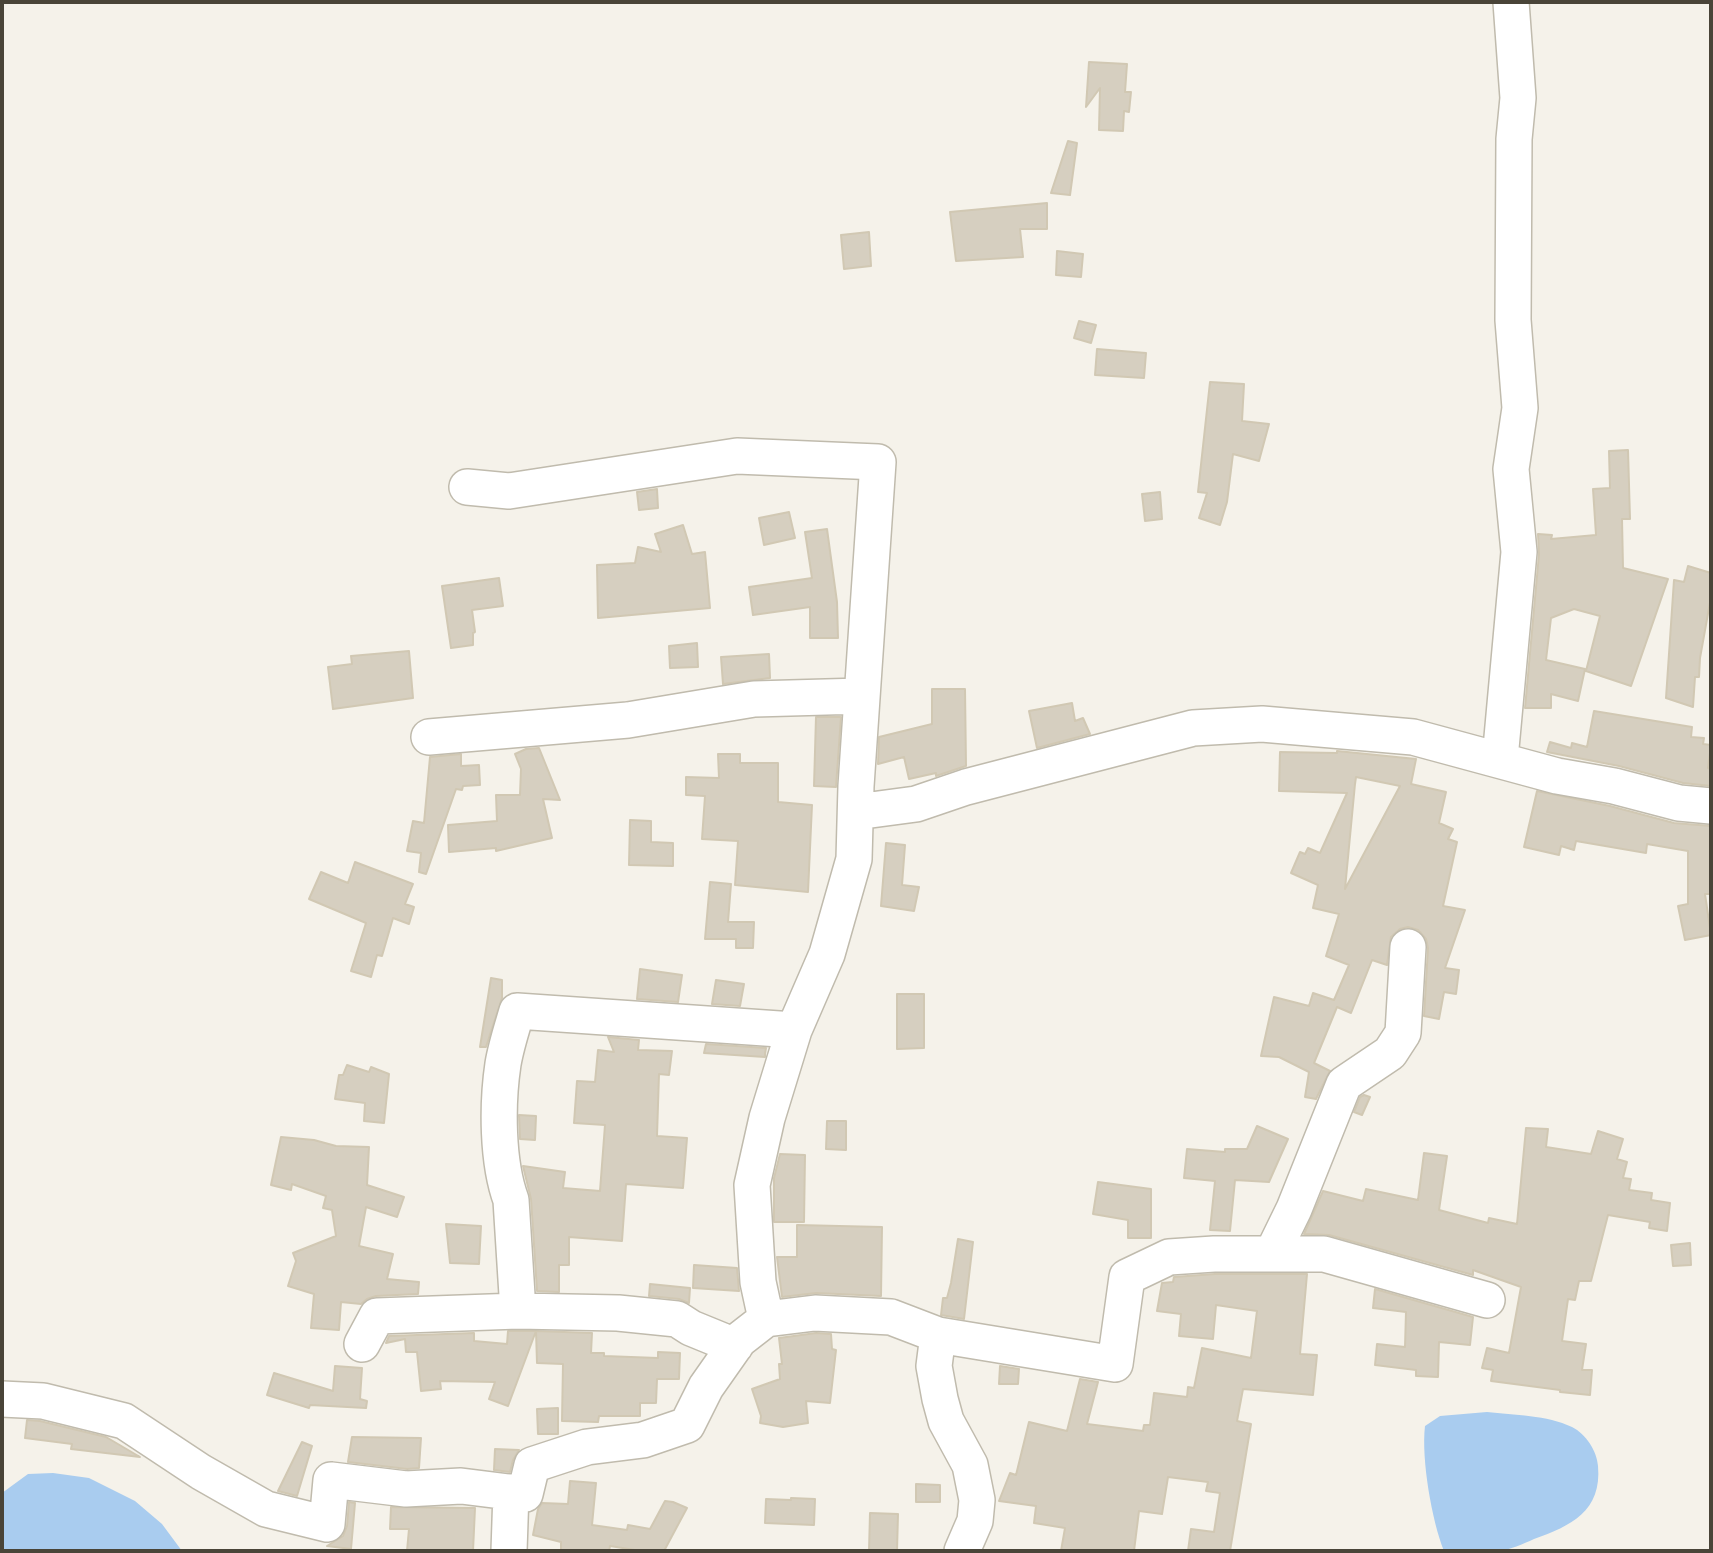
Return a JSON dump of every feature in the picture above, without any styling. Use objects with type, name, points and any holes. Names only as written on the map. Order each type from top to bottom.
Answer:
[{"type":"street","points":[[1500,759],[1519,552],[1511,469],[1520,408],[1513,320],[1514,139],[1518,97],[1511,2]]},
{"type":"street","points":[[467,487],[509,491],[737,456],[878,462],[854,859],[831,942],[793,1030],[752,1185],[758,1282],[766,1319]]},
{"type":"street","points":[[429,737],[628,720],[754,699],[862,696]]},
{"type":"street","points":[[856,812],[916,804],[965,788],[1193,727],[1262,724],[1413,737],[1557,776],[1614,786],[1679,803],[1711,806]]},
{"type":"street","points":[[1272,1254],[1294,1209],[1344,1084],[1390,1053],[1403,1033],[1408,947]]},
{"type":"street","points":[[518,1311],[511,1200],[505,1184],[500,1120],[503,1064],[517,1011],[793,1030]]},
{"type":"street","points":[[2,1399],[43,1401],[124,1421],[201,1472],[267,1509],[327,1524],[331,1480],[406,1489],[461,1486],[525,1494],[533,1465],[587,1447],[643,1440],[687,1425],[706,1387],[735,1346],[766,1319],[815,1313],[891,1317],[938,1335],[1115,1364],[1126,1277],[1169,1257],[1324,1254],[1487,1300]]},
{"type":"street","points":[[362,1343],[377,1316],[518,1311],[618,1313],[677,1319],[691,1328],[735,1346]]},
{"type":"street","points":[[938,1335],[934,1366],[940,1399],[946,1421],[970,1465],[977,1500],[975,1521],[962,1551]]},
{"type":"street","points":[[509,1551],[511,1492]]},
{"type":"water","points":[[1487,1412],[1541,1418],[1577,1430],[1590,1443],[1597,1460],[1598,1482],[1595,1495],[1572,1522],[1516,1546],[1492,1552],[1444,1551],[1428,1490],[1425,1426],[1440,1416]]},
{"type":"water","points":[[53,1473],[89,1478],[135,1501],[162,1524],[182,1551],[2,1551],[2,1493],[28,1474]]},
{"type":"building","points":[[1089,62],[1127,64],[1125,92],[1131,92],[1129,112],[1124,111],[1123,131],[1099,130],[1100,88],[1086,107]]},
{"type":"building","points":[[1068,141],[1077,143],[1070,195],[1051,193]]},
{"type":"building","points":[[1047,203],[1047,229],[1020,229],[1023,257],[956,261],[950,212]]},
{"type":"building","points":[[869,232],[871,266],[844,269],[841,235]]},
{"type":"building","points":[[1057,251],[1083,254],[1081,277],[1056,275]]},
{"type":"building","points":[[1079,321],[1096,325],[1091,343],[1074,338]]},
{"type":"building","points":[[1097,349],[1146,353],[1144,378],[1095,375]]},
{"type":"building","points":[[1210,382],[1244,384],[1242,421],[1269,424],[1259,461],[1233,454],[1227,502],[1220,525],[1199,518],[1207,493],[1198,492]]},
{"type":"building","points":[[1628,450],[1630,519],[1622,519],[1623,568],[1668,579],[1631,686],[1586,671],[1600,616],[1574,609],[1551,618],[1546,660],[1585,669],[1578,701],[1551,694],[1551,708],[1525,708],[1539,554],[1538,534],[1552,535],[1551,539],[1596,535],[1593,489],[1610,488],[1609,451]]},
{"type":"building","points":[[657,489],[658,508],[639,510],[637,492]]},
{"type":"building","points":[[1160,492],[1162,519],[1145,521],[1142,494]]},
{"type":"building","points":[[789,512],[795,538],[764,545],[759,518]]},
{"type":"building","points":[[683,525],[692,554],[705,552],[710,608],[598,618],[597,565],[635,563],[638,547],[661,552],[655,534]]},
{"type":"building","points":[[827,529],[837,602],[838,638],[810,638],[810,607],[753,615],[749,587],[812,578],[805,532]]},
{"type":"building","points":[[1688,566],[1711,573],[1711,597],[1699,677],[1695,677],[1693,707],[1666,698],[1674,580],[1684,582]]},
{"type":"building","points":[[499,578],[503,606],[472,610],[475,632],[473,645],[451,648],[442,586]]},
{"type":"building","points":[[697,643],[698,667],[670,668],[669,646]]},
{"type":"building","points":[[409,651],[413,698],[333,709],[328,667],[352,664],[351,656]]},
{"type":"building","points":[[769,654],[770,678],[723,684],[721,657]]},
{"type":"building","points":[[932,689],[965,689],[966,766],[936,776],[936,773],[909,779],[904,757],[878,764],[879,737],[932,724]]},
{"type":"building","points":[[1072,703],[1075,721],[1083,718],[1090,734],[1037,748],[1029,711]]},
{"type":"building","points":[[1594,711],[1692,727],[1691,737],[1704,738],[1703,744],[1711,745],[1708,768],[1711,769],[1711,786],[1683,783],[1619,766],[1547,752],[1550,742],[1571,748],[1572,743],[1587,747]]},
{"type":"building","points":[[816,717],[841,717],[836,787],[814,786]]},
{"type":"building","points":[[539,748],[560,800],[543,799],[552,838],[496,851],[496,848],[449,852],[448,825],[497,821],[496,795],[520,795],[521,769],[515,754],[526,749]]},
{"type":"building","points":[[1280,752],[1416,759],[1411,784],[1446,792],[1439,823],[1453,829],[1448,839],[1457,842],[1443,906],[1465,910],[1445,968],[1459,970],[1456,994],[1444,992],[1439,1019],[1424,1016],[1428,948],[1426,939],[1418,930],[1408,927],[1400,929],[1391,937],[1387,965],[1372,960],[1351,1013],[1337,1007],[1314,1063],[1330,1071],[1316,1099],[1305,1097],[1309,1072],[1279,1057],[1261,1056],[1274,997],[1309,1006],[1313,993],[1334,1000],[1349,965],[1326,956],[1339,914],[1313,908],[1318,885],[1291,873],[1300,852],[1305,854],[1308,848],[1320,853],[1347,793],[1279,791]],"holes":[[[1356,777],[1400,786],[1345,889]]]},
{"type":"building","points":[[461,754],[461,766],[479,765],[480,785],[456,789],[426,874],[419,872],[421,853],[407,851],[413,821],[424,823],[430,757]]},
{"type":"building","points":[[718,754],[740,754],[740,763],[778,763],[778,802],[812,805],[808,892],[735,885],[738,841],[702,839],[705,796],[686,795],[686,777],[719,778]]},
{"type":"building","points":[[1537,791],[1674,823],[1711,826],[1711,894],[1705,894],[1711,935],[1685,940],[1678,906],[1688,904],[1688,851],[1647,844],[1646,853],[1576,841],[1574,850],[1561,846],[1559,855],[1524,847]]},
{"type":"building","points":[[630,820],[651,821],[651,842],[673,843],[673,866],[629,865]]},
{"type":"building","points":[[886,843],[905,845],[902,885],[919,887],[914,911],[881,906]]},
{"type":"building","points":[[355,862],[413,884],[405,904],[414,907],[409,924],[393,918],[382,956],[377,955],[371,977],[351,971],[366,923],[309,899],[321,872],[348,883]]},
{"type":"building","points":[[710,882],[731,884],[728,922],[754,922],[753,948],[736,948],[736,939],[705,939]]},
{"type":"building","points":[[640,969],[682,975],[678,1002],[637,999]]},
{"type":"building","points":[[491,978],[502,980],[502,998],[486,1047],[480,1047]]},
{"type":"building","points":[[716,980],[744,984],[740,1006],[712,1004]]},
{"type":"building","points":[[897,994],[924,994],[924,1048],[897,1049]]},
{"type":"building","points":[[608,1037],[639,1040],[638,1050],[672,1051],[669,1075],[659,1074],[657,1136],[687,1138],[683,1188],[626,1184],[622,1241],[569,1237],[569,1265],[559,1265],[559,1292],[537,1291],[531,1199],[523,1166],[565,1172],[563,1188],[600,1191],[605,1125],[574,1123],[577,1081],[595,1082],[598,1050],[614,1052]]},
{"type":"building","points":[[706,1044],[766,1048],[765,1057],[704,1053]]},
{"type":"building","points":[[347,1065],[369,1072],[371,1067],[389,1074],[384,1123],[364,1121],[365,1103],[335,1099],[339,1075],[343,1075]]},
{"type":"building","points":[[1360,1097],[1370,1097],[1362,1115],[1354,1112]]},
{"type":"building","points":[[519,1115],[536,1116],[535,1140],[520,1139]]},
{"type":"building","points":[[827,1121],[846,1121],[846,1150],[826,1149]]},
{"type":"building","points":[[1257,1126],[1288,1139],[1269,1182],[1235,1180],[1230,1231],[1210,1230],[1215,1181],[1184,1178],[1187,1149],[1225,1152],[1225,1149],[1247,1149]]},
{"type":"building","points":[[1526,1128],[1548,1129],[1546,1147],[1591,1154],[1598,1131],[1623,1139],[1617,1159],[1627,1162],[1623,1178],[1631,1179],[1629,1190],[1652,1193],[1651,1200],[1670,1203],[1667,1231],[1649,1228],[1650,1222],[1608,1215],[1591,1281],[1579,1281],[1575,1300],[1568,1299],[1562,1341],[1586,1344],[1582,1370],[1592,1370],[1590,1395],[1491,1381],[1493,1370],[1482,1368],[1487,1348],[1509,1353],[1521,1287],[1473,1270],[1473,1275],[1329,1235],[1304,1234],[1323,1191],[1363,1201],[1366,1189],[1418,1200],[1424,1153],[1447,1156],[1439,1210],[1488,1223],[1489,1218],[1517,1224]]},
{"type":"building","points":[[281,1137],[314,1140],[336,1146],[369,1147],[367,1185],[404,1197],[397,1217],[366,1207],[359,1246],[393,1254],[387,1279],[419,1282],[418,1294],[376,1296],[361,1304],[341,1302],[339,1330],[311,1328],[314,1294],[288,1286],[296,1261],[293,1253],[336,1236],[332,1210],[323,1208],[326,1196],[292,1184],[291,1190],[271,1185]]},
{"type":"building","points":[[780,1154],[805,1155],[804,1222],[774,1222],[774,1178]]},
{"type":"building","points":[[1098,1182],[1151,1189],[1151,1238],[1128,1238],[1128,1220],[1093,1214]]},
{"type":"building","points":[[446,1224],[481,1226],[479,1264],[450,1263]]},
{"type":"building","points":[[797,1225],[882,1227],[881,1296],[816,1293],[782,1297],[777,1257],[797,1257]]},
{"type":"building","points":[[958,1239],[973,1242],[964,1319],[941,1315],[943,1298],[947,1298],[951,1283]]},
{"type":"building","points":[[1690,1243],[1691,1265],[1673,1266],[1671,1245]]},
{"type":"building","points":[[694,1265],[737,1268],[739,1291],[693,1288]]},
{"type":"building","points":[[1307,1274],[1300,1354],[1317,1355],[1313,1395],[1243,1389],[1237,1421],[1251,1424],[1230,1551],[1188,1551],[1191,1529],[1214,1532],[1220,1493],[1206,1491],[1208,1482],[1168,1477],[1162,1514],[1139,1511],[1134,1551],[1061,1551],[1065,1528],[1034,1523],[1036,1506],[999,1501],[1010,1473],[1016,1475],[1029,1422],[1067,1431],[1080,1379],[1098,1382],[1087,1424],[1143,1431],[1144,1425],[1150,1425],[1154,1393],[1187,1397],[1188,1387],[1194,1388],[1202,1348],[1251,1358],[1257,1311],[1216,1305],[1213,1339],[1179,1336],[1181,1314],[1157,1311],[1162,1283],[1173,1282],[1174,1277]]},
{"type":"building","points":[[650,1284],[690,1288],[689,1303],[679,1299],[649,1296]]},
{"type":"building","points":[[1375,1289],[1473,1317],[1470,1345],[1439,1342],[1438,1377],[1416,1376],[1416,1370],[1375,1365],[1377,1344],[1405,1347],[1406,1312],[1373,1308]]},
{"type":"building","points":[[508,1331],[536,1331],[508,1406],[489,1399],[495,1382],[440,1381],[441,1389],[421,1391],[417,1352],[406,1352],[405,1339],[386,1343],[389,1336],[474,1333],[474,1341],[507,1344]]},
{"type":"building","points":[[536,1331],[592,1333],[591,1353],[604,1353],[604,1356],[658,1358],[658,1352],[680,1353],[679,1379],[657,1379],[656,1403],[640,1403],[640,1416],[599,1416],[598,1422],[562,1421],[563,1364],[537,1363]]},
{"type":"building","points":[[816,1333],[831,1334],[832,1349],[836,1350],[830,1403],[806,1401],[808,1423],[783,1427],[760,1423],[761,1416],[752,1389],[780,1379],[779,1364],[782,1364],[779,1338]]},
{"type":"building","points":[[335,1366],[362,1368],[360,1399],[367,1401],[366,1408],[310,1405],[309,1408],[267,1395],[274,1373],[333,1391]]},
{"type":"building","points":[[1000,1366],[1019,1369],[1018,1384],[999,1384]]},
{"type":"building","points":[[558,1408],[558,1434],[538,1434],[537,1409]]},
{"type":"building","points":[[27,1420],[106,1437],[140,1457],[71,1449],[72,1444],[25,1438]]},
{"type":"building","points":[[352,1437],[421,1438],[419,1468],[348,1462]]},
{"type":"building","points":[[302,1442],[312,1446],[297,1496],[278,1491]]},
{"type":"building","points":[[495,1449],[519,1450],[510,1472],[494,1470]]},
{"type":"building","points":[[570,1481],[596,1483],[592,1525],[627,1530],[628,1525],[650,1529],[665,1501],[687,1508],[664,1551],[641,1551],[610,1546],[609,1551],[561,1550],[561,1542],[533,1535],[538,1509],[542,1503],[568,1504]]},
{"type":"building","points":[[916,1484],[940,1485],[940,1502],[916,1502]]},
{"type":"building","points":[[766,1499],[815,1499],[814,1525],[765,1523]]},
{"type":"building","points":[[349,1502],[355,1503],[351,1549],[327,1546],[343,1536],[347,1526]]},
{"type":"building","points":[[391,1507],[475,1508],[473,1551],[407,1551],[409,1529],[390,1529]]},
{"type":"building","points":[[870,1513],[898,1514],[897,1551],[869,1551]]}]
